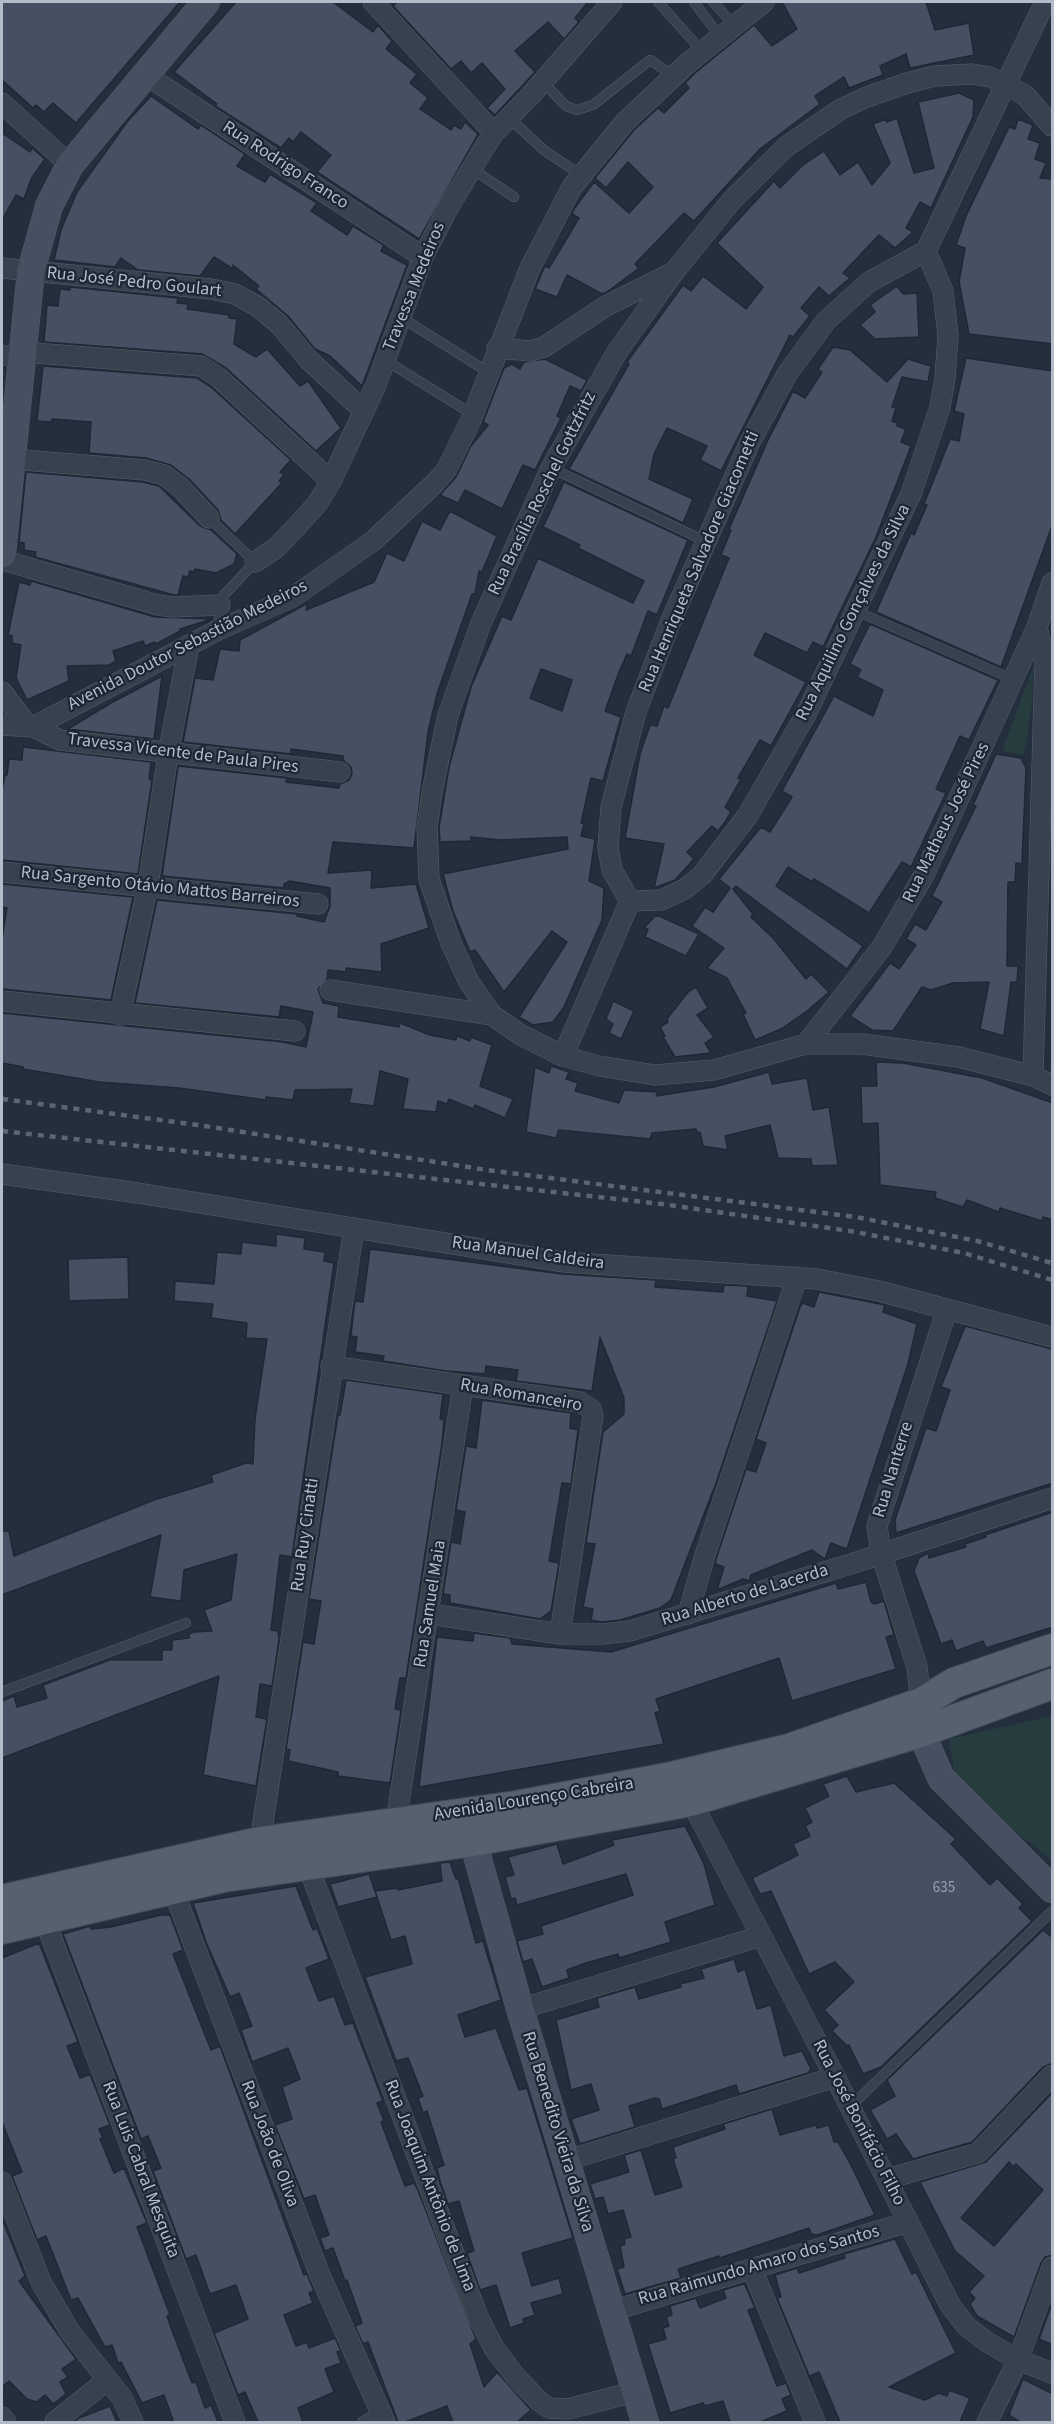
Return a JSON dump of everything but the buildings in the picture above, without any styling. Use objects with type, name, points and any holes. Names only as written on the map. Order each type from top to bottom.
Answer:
[{"type":"main road","name":"Avenida Lourenço Cabreira","points":[[2,1900],[168,1875],[224,1877],[473,1840],[691,1801],[921,1717],[954,1683],[1053,1649]]},
{"type":"main road","name":"Avenida Lourenço Cabreira","points":[[2,1929],[44,1918],[260,1842],[516,1806],[667,1778],[1053,1684]]},
{"type":"street","points":[[2,554],[4,495],[11,459],[15,355],[31,271],[49,206],[70,165],[206,2]]},
{"type":"street","points":[[373,2],[494,133]]},
{"type":"street","name":"Travessa Medeiros","points":[[255,562],[276,548],[297,526],[317,504],[331,481],[385,360],[423,257],[471,168],[494,133],[543,82],[612,2]]},
{"type":"street","name":"Avenida Doutor Sebastião Medeiros","points":[[31,726],[218,630],[293,597],[373,540],[441,476],[472,414],[542,240],[581,175],[625,122],[702,51],[761,2]]},
{"type":"street","points":[[926,251],[1045,2]]},
{"type":"street","name":"Rua Brasília Roschel Gottzfritz","points":[[492,1015],[469,982],[439,913],[429,879],[427,827],[448,715],[481,623],[551,468],[589,397],[617,352],[674,272],[732,200],[787,147],[842,109],[867,97],[935,76],[972,74],[1005,83]]},
{"type":"street","name":"Rua Rodrigo Franco","points":[[146,75],[423,257]]},
{"type":"street","points":[[1005,83],[1025,94],[1053,126]]},
{"type":"street","points":[[2,103],[70,165]]},
{"type":"street","name":"Rua Henriqueta Salvadore Giacometti","points":[[630,901],[612,870],[608,847],[611,807],[636,712],[705,541],[750,442],[787,374],[826,321],[868,282],[926,251]]},
{"type":"street","name":"Rua Aquilino Gonçalves da Silva","points":[[630,901],[661,900],[685,889],[702,875],[748,815],[776,768],[856,611],[910,494],[933,433],[943,388],[948,336],[943,291],[926,251]]},
{"type":"street","name":"Rua José Pedro Goulart","points":[[2,268],[211,289],[235,294],[257,306],[279,324],[309,360],[364,411]]},
{"type":"street","points":[[497,348],[531,351],[544,347],[606,306],[674,272]]},
{"type":"street","points":[[15,355],[201,366],[218,377],[331,481]]},
{"type":"street","points":[[11,459],[145,470],[164,475],[180,487],[209,518]]},
{"type":"street","points":[[2,560],[158,604],[173,607],[220,605]]},
{"type":"street","name":"Rua Matheus José Pires","points":[[806,1044],[865,969],[904,911],[969,778],[1051,592]]},
{"type":"street","points":[[1033,1076],[1045,662],[1037,627]]},
{"type":"street","points":[[120,1015],[148,885],[168,755],[189,645]]},
{"type":"street","name":"Travessa Vicente de Paula Pires","points":[[2,692],[31,726],[60,740],[168,755],[340,772]]},
{"type":"street","name":"Travessa Vicente de Paula Pires","points":[[2,725],[31,726]]},
{"type":"street","name":"Rua Sargento Otávio Mattos Barreiros","points":[[2,872],[318,904]]},
{"type":"street","points":[[563,1056],[630,901]]},
{"type":"street","points":[[330,990],[492,1015],[520,1035],[563,1056],[600,1066],[655,1075],[714,1070],[806,1044],[862,1044],[928,1052],[1033,1076],[1053,1085]]},
{"type":"street","points":[[2,1001],[120,1015],[295,1031]]},
{"type":"street","name":"Rua Manuel Caldeira","points":[[2,1174],[562,1262],[797,1276],[844,1284],[1053,1337]]},
{"type":"street","name":"Rua Ruy Cinatti","points":[[260,1842],[331,1366],[354,1228]]},
{"type":"street","points":[[688,1614],[705,1555],[797,1276]]},
{"type":"street","name":"Rua Nanterre","points":[[921,1717],[917,1667],[881,1553],[877,1526],[882,1503],[947,1309]]},
{"type":"street","name":"Rua Romanceiro","points":[[331,1366],[580,1402],[591,1409],[593,1416],[560,1634]]},
{"type":"street","name":"Rua Samuel Maia","points":[[396,1822],[430,1614],[463,1386]]},
{"type":"street","name":"Rua Alberto de Lacerda","points":[[430,1614],[560,1634],[592,1635],[630,1631],[1053,1498]]},
{"type":"street","points":[[921,1717],[941,1778],[1053,1889]]},
{"type":"street","name":"Rua José Bonifácio Filho","points":[[691,1801],[835,2077],[950,2305],[966,2326],[1018,2360],[1053,2373]]},
{"type":"street","name":"Rua Benedito Vieira da Silva","points":[[473,1840],[520,2009],[634,2392],[645,2422]]},
{"type":"street","name":"Rua Joaquim Antônio de Lima","points":[[307,1863],[478,2317],[494,2348],[525,2387],[549,2408],[557,2410],[578,2407],[634,2392]]},
{"type":"street","name":"Rua João de Oliva","points":[[168,1875],[318,2273],[382,2417]]},
{"type":"street","name":"Rua Luis Cabral Mesquita","points":[[44,1918],[235,2422]]},
{"type":"street","points":[[520,2009],[761,1936]]},
{"type":"street","points":[[887,2180],[978,2152],[1053,2075]]},
{"type":"street","points":[[565,2161],[835,2077]]},
{"type":"street","points":[[2,2182],[41,2282],[70,2332],[106,2381],[122,2398],[134,2422]]},
{"type":"street","name":"Rua Raimundo Amaro dos Santos","points":[[610,2311],[908,2222]]},
{"type":"street","points":[[987,2422],[1018,2360],[1053,2267]]},
{"type":"street","points":[[752,2269],[815,2422]]},
{"type":"street","points":[[55,2422],[106,2381]]},
{"type":"street","points":[[2,2417],[6,2422]]},
{"type":"lane","points":[[658,2],[702,51]]},
{"type":"lane","points":[[694,2],[727,31]]},
{"type":"lane","points":[[713,2],[727,31]]},
{"type":"lane","points":[[543,82],[566,106],[577,110],[593,105],[650,60],[674,76]]},
{"type":"lane","points":[[509,118],[545,151],[581,175]]},
{"type":"lane","points":[[471,168],[514,197]]},
{"type":"lane","points":[[402,318],[488,372]]},
{"type":"lane","points":[[385,360],[472,414]]},
{"type":"lane","points":[[551,468],[705,541]]},
{"type":"lane","points":[[209,518],[255,562],[230,586],[220,605],[218,630]]},
{"type":"lane","points":[[856,611],[1012,679]]},
{"type":"lane","points":[[2,1692],[186,1623]]},
{"type":"lane","points":[[850,2107],[1053,1911]]},
{"type":"lane","points":[[362,2422],[382,2417]]},
{"type":"green space","points":[[1034,665],[1032,705],[1024,755],[1002,751]]},
{"type":"green space","points":[[1052,1716],[1052,1860],[1002,1821],[954,1771],[949,1739]]},
{"type":"railway","points":[[2,1099],[198,1125],[487,1170],[856,1217],[977,1241],[1052,1263]]},
{"type":"railway","points":[[2,1131],[662,1204],[850,1231],[964,1253],[1052,1280]]}]
